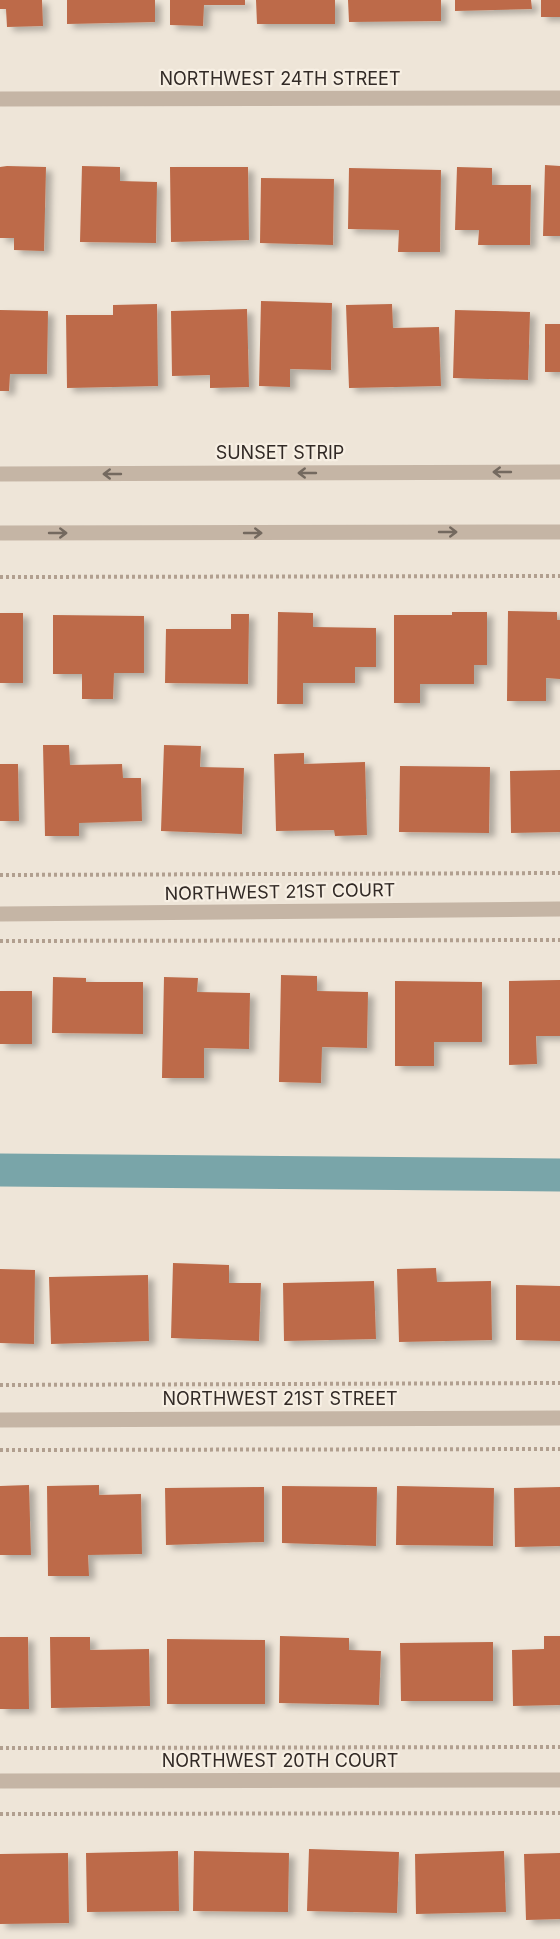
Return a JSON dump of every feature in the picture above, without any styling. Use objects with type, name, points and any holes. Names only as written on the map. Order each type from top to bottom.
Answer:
[{"type":"street","name":"NORTHWEST 24TH STREET","points":[[0,99],[560,98]]},
{"type":"street","name":"SUNSET STRIP","points":[[0,474],[560,472]]},
{"type":"street","points":[[0,533],[560,532]]},
{"type":"street","name":"NORTHWEST 21ST COURT","points":[[0,914],[560,909]]},
{"type":"street","name":"NORTHWEST 21ST STREET","points":[[0,1419],[560,1418]]},
{"type":"street","name":"NORTHWEST 20TH COURT","points":[[0,1781],[560,1780]]},
{"type":"path","points":[[0,577],[560,576]]},
{"type":"path","points":[[0,875],[560,873]]},
{"type":"path","points":[[0,941],[560,940]]},
{"type":"path","points":[[0,1384],[560,1383]]},
{"type":"path","points":[[0,1450],[560,1449]]},
{"type":"path","points":[[0,1748],[560,1747]]},
{"type":"path","points":[[0,1814],[560,1813]]},
{"type":"building","points":[[0,0],[42,0],[43,26],[7,27],[6,9],[0,9]]},
{"type":"building","points":[[67,0],[155,0],[155,22],[67,24]]},
{"type":"building","points":[[170,0],[245,0],[245,5],[204,5],[203,26],[170,25]]},
{"type":"building","points":[[256,0],[335,0],[335,24],[257,24]]},
{"type":"building","points":[[348,0],[441,0],[441,21],[349,22]]},
{"type":"building","points":[[455,0],[531,0],[532,9],[455,11]]},
{"type":"building","points":[[541,0],[560,0],[560,17],[541,17]]},
{"type":"building","points":[[545,165],[560,166],[560,236],[543,236]]},
{"type":"building","points":[[82,166],[120,167],[120,181],[157,182],[156,243],[80,242]]},
{"type":"building","points":[[0,167],[46,167],[44,251],[14,250],[14,238],[0,238]]},
{"type":"building","points":[[170,167],[248,167],[249,240],[171,242]]},
{"type":"building","points":[[457,167],[492,168],[492,185],[531,185],[530,245],[478,245],[479,230],[455,230]]},
{"type":"building","points":[[349,168],[441,170],[440,252],[398,252],[399,230],[348,229]]},
{"type":"building","points":[[261,178],[334,179],[333,245],[260,243]]},
{"type":"building","points":[[261,301],[332,303],[331,370],[290,369],[290,387],[259,386]]},
{"type":"building","points":[[157,304],[158,386],[67,388],[66,315],[113,315],[113,305]]},
{"type":"building","points":[[392,304],[393,328],[439,327],[441,386],[349,388],[346,305]]},
{"type":"building","points":[[247,309],[249,387],[210,388],[210,375],[172,376],[171,311]]},
{"type":"building","points":[[0,310],[48,311],[47,374],[10,374],[9,391],[0,391]]},
{"type":"building","points":[[455,310],[530,312],[528,380],[453,378]]},
{"type":"building","points":[[545,324],[560,324],[560,372],[545,372]]},
{"type":"building","points":[[508,611],[557,612],[557,620],[560,620],[560,679],[546,678],[546,701],[507,701]]},
{"type":"building","points":[[278,612],[313,613],[313,627],[376,628],[376,667],[355,667],[355,683],[303,683],[303,704],[277,704]]},
{"type":"building","points":[[452,612],[487,612],[487,665],[474,665],[474,684],[420,684],[420,703],[394,703],[394,615],[452,615]]},
{"type":"building","points":[[0,613],[23,613],[23,683],[0,683]]},
{"type":"building","points":[[231,614],[249,614],[248,684],[165,683],[166,629],[231,629]]},
{"type":"building","points":[[53,615],[144,616],[144,673],[114,673],[113,699],[82,699],[82,674],[53,674]]},
{"type":"building","points":[[43,745],[69,745],[70,765],[122,764],[123,778],[141,778],[142,821],[79,823],[79,836],[45,836]]},
{"type":"building","points":[[164,745],[201,746],[200,767],[244,768],[242,834],[161,831]]},
{"type":"building","points":[[304,753],[304,764],[365,762],[367,835],[335,836],[334,830],[276,831],[274,754]]},
{"type":"building","points":[[0,764],[18,764],[19,821],[0,821]]},
{"type":"building","points":[[400,766],[490,767],[489,833],[399,832]]},
{"type":"building","points":[[560,770],[560,832],[511,833],[510,771]]},
{"type":"building","points":[[281,975],[317,976],[317,991],[368,992],[367,1048],[322,1047],[321,1083],[279,1082]]},
{"type":"building","points":[[53,977],[86,978],[86,982],[143,982],[143,1034],[52,1033]]},
{"type":"building","points":[[164,977],[198,978],[197,992],[250,993],[249,1049],[204,1048],[204,1078],[162,1078]]},
{"type":"building","points":[[560,980],[560,1036],[536,1036],[537,1064],[509,1065],[509,981]]},
{"type":"building","points":[[395,981],[482,982],[482,1042],[434,1042],[434,1066],[395,1066]]},
{"type":"building","points":[[0,991],[32,991],[32,1044],[0,1044]]},
{"type":"building","points":[[173,1263],[229,1265],[229,1283],[261,1283],[259,1341],[171,1338]]},
{"type":"building","points":[[436,1268],[437,1282],[491,1281],[492,1340],[399,1342],[397,1269]]},
{"type":"building","points":[[0,1269],[35,1270],[34,1344],[0,1343]]},
{"type":"building","points":[[148,1275],[149,1341],[51,1344],[49,1277]]},
{"type":"building","points":[[374,1281],[376,1339],[284,1341],[283,1283]]},
{"type":"building","points":[[516,1285],[560,1286],[560,1341],[516,1340]]},
{"type":"building","points":[[29,1485],[31,1555],[0,1555],[0,1486]]},
{"type":"building","points":[[99,1485],[99,1495],[141,1494],[142,1554],[88,1555],[89,1576],[48,1576],[47,1486]]},
{"type":"building","points":[[282,1486],[377,1487],[376,1546],[282,1543]]},
{"type":"building","points":[[397,1486],[494,1488],[493,1546],[396,1545]]},
{"type":"building","points":[[264,1487],[264,1542],[166,1545],[165,1488]]},
{"type":"building","points":[[560,1487],[560,1546],[515,1547],[514,1488]]},
{"type":"building","points":[[280,1636],[349,1638],[349,1650],[381,1651],[379,1705],[279,1703]]},
{"type":"building","points":[[544,1636],[560,1636],[560,1705],[513,1706],[512,1650],[544,1649]]},
{"type":"building","points":[[0,1637],[28,1637],[29,1709],[0,1709]]},
{"type":"building","points":[[50,1637],[90,1637],[90,1650],[149,1649],[150,1706],[51,1708]]},
{"type":"building","points":[[167,1639],[265,1640],[265,1704],[167,1704]]},
{"type":"building","points":[[493,1642],[493,1701],[401,1701],[400,1643]]},
{"type":"building","points":[[309,1849],[399,1852],[397,1913],[307,1911]]},
{"type":"building","points":[[178,1851],[179,1911],[87,1912],[86,1853]]},
{"type":"building","points":[[194,1851],[289,1853],[288,1912],[193,1911]]},
{"type":"building","points":[[504,1851],[506,1912],[416,1914],[415,1854]]},
{"type":"building","points":[[68,1853],[69,1923],[0,1924],[0,1854]]},
{"type":"building","points":[[560,1853],[560,1919],[526,1920],[524,1854]]},
{"type":"waterway","points":[[0,1170],[560,1175]]}]
